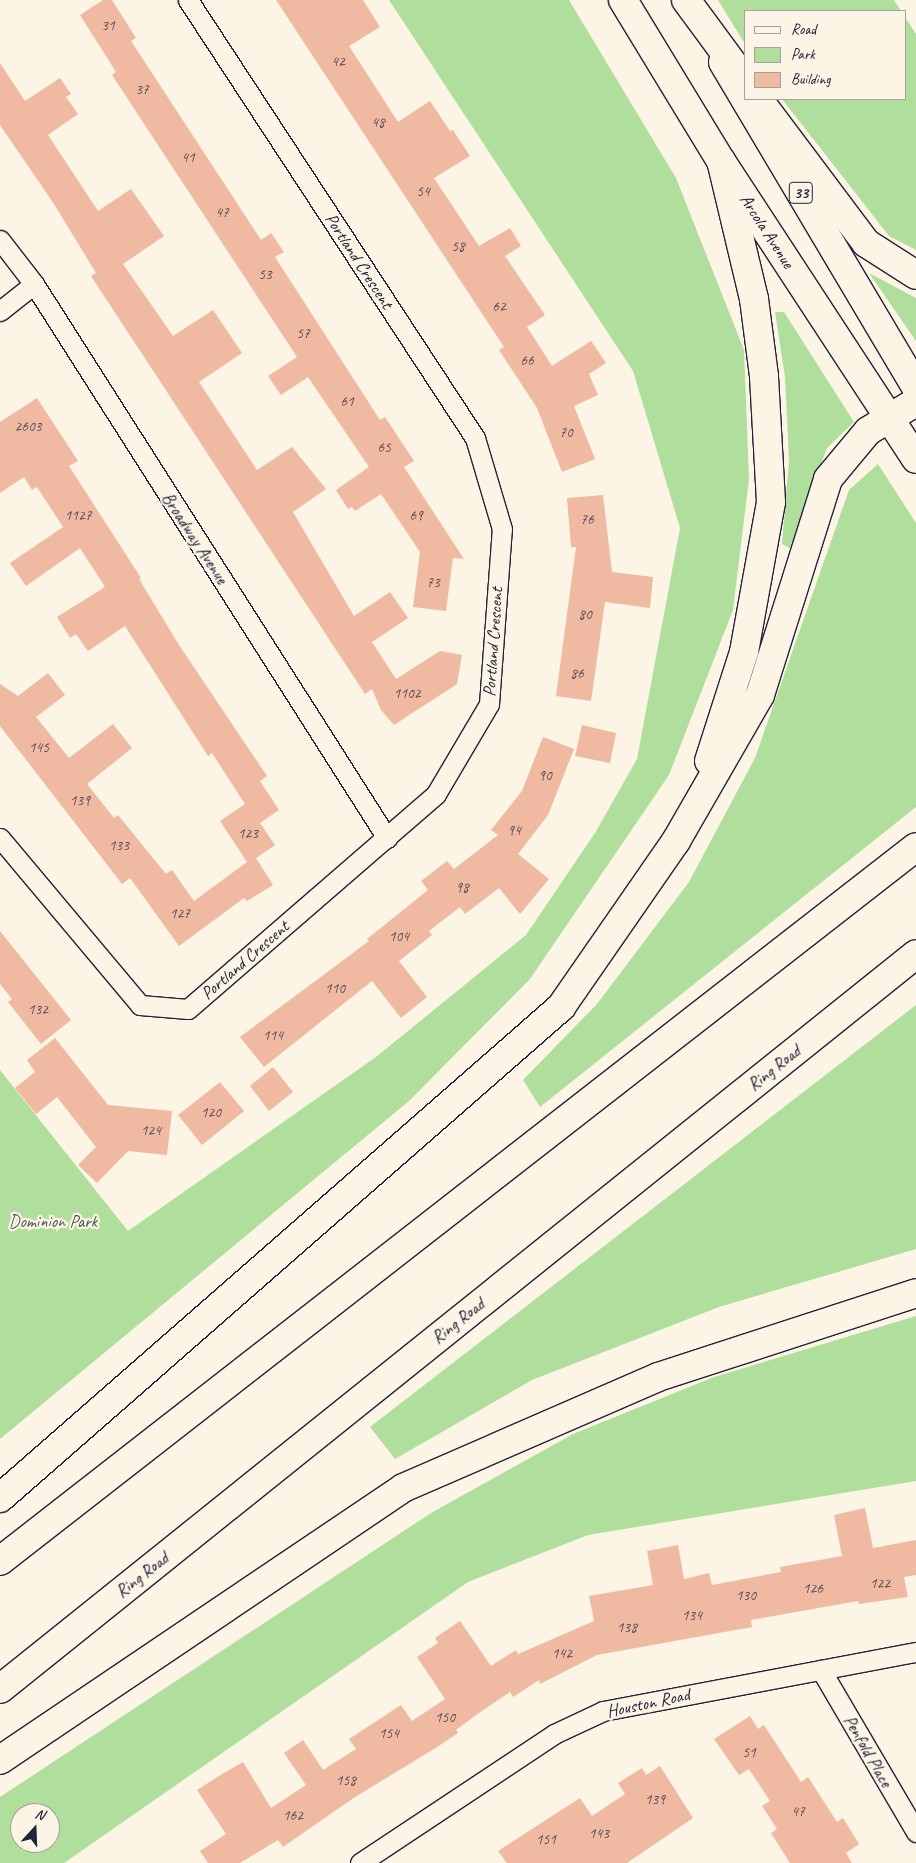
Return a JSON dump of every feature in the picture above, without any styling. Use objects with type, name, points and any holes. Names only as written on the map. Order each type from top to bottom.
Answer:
[{"type":"main road","name":"Arcola Avenue","points":[[623,0],[721,161],[916,459]]},
{"type":"main road","points":[[686,0],[744,79]]},
{"type":"main road","name":"33","points":[[686,0],[744,98]]},
{"type":"main road","name":"33","points":[[745,100],[916,387]]},
{"type":"main road","points":[[759,100],[866,243],[916,274]]},
{"type":"main road","points":[[676,841],[712,752],[744,652],[771,502],[764,376],[754,299],[721,161]]},
{"type":"main road","points":[[0,1498],[561,1007],[676,841],[760,695],[828,479],[868,431],[916,402]]},
{"type":"main road","points":[[0,1560],[916,847]]},
{"type":"main road","name":"Ring Road","points":[[0,1689],[916,954]]},
{"type":"main road","points":[[0,1760],[403,1488],[658,1377],[916,1293]]},
{"type":"street","name":"Portland Crescent","points":[[0,838],[140,1005],[188,1009],[436,794],[489,704],[502,529],[475,438],[188,0]]},
{"type":"street","name":"Broadway Avenue","points":[[0,240],[34,284],[387,838]]},
{"type":"street","points":[[0,311],[34,284]]},
{"type":"street","name":"Houston Road","points":[[360,1863],[554,1734],[603,1711],[916,1652]]},
{"type":"street","name":"Penfold Place","points":[[821,1670],[916,1832]]},
{"type":"green space","name":"Dominion Park","points":[[389,0],[569,0],[676,178],[744,350],[749,479],[733,610],[669,775],[530,979],[409,1101],[0,1439],[0,1070],[128,1231],[376,1057],[526,935],[595,833],[637,759],[680,528],[633,371]]},
{"type":"green space","points":[[718,0],[894,0],[900,10],[744,10],[744,42]]},
{"type":"green space","points":[[906,19],[916,34],[916,250],[889,236],[783,100],[906,100]]},
{"type":"green space","points":[[869,273],[916,298],[916,341]]},
{"type":"green space","points":[[775,312],[784,312],[854,422],[827,448],[790,548],[782,544],[789,460],[785,377]]},
{"type":"green space","points":[[878,464],[916,523],[916,807],[540,1107],[523,1080],[597,1004],[689,882],[755,758],[849,490]]},
{"type":"green space","points":[[916,1005],[916,1249],[719,1307],[532,1380],[395,1459],[370,1427]]},
{"type":"green space","points":[[916,1316],[916,1481],[588,1535],[468,1582],[64,1863],[0,1863],[0,1797],[431,1513],[573,1434],[714,1377]]},
{"type":"building","points":[[103,0],[112,0],[136,38],[131,41],[261,240],[271,233],[284,252],[275,257],[380,420],[385,417],[414,461],[404,467],[464,559],[453,558],[446,611],[413,607],[420,552],[381,494],[355,511],[352,507],[348,509],[336,490],[369,467],[308,377],[281,395],[268,376],[297,357],[112,75],[116,72],[80,15]]},
{"type":"building","points":[[276,0],[363,0],[380,27],[349,46],[398,122],[430,101],[450,131],[453,130],[470,156],[434,178],[479,246],[510,228],[521,246],[505,256],[545,315],[527,327],[552,366],[591,341],[606,363],[589,374],[598,395],[574,406],[595,459],[562,472],[537,408],[499,350],[504,347]]},
{"type":"building","points":[[0,63],[25,101],[60,78],[71,94],[66,97],[78,114],[48,135],[98,211],[131,189],[164,236],[123,264],[173,336],[213,310],[242,353],[199,382],[257,470],[292,447],[326,489],[293,512],[354,616],[390,592],[408,618],[372,642],[396,679],[440,651],[462,655],[457,684],[394,725],[381,710],[372,689],[365,694],[91,276],[96,273],[54,204],[0,125]]},
{"type":"building","points":[[37,398],[78,461],[69,466],[141,578],[139,579],[179,645],[267,776],[260,781],[279,810],[260,823],[275,845],[256,858],[273,885],[247,901],[244,898],[179,946],[130,878],[122,884],[0,726],[0,684],[18,696],[48,673],[65,695],[36,717],[69,758],[113,724],[132,748],[87,784],[114,818],[118,815],[166,874],[172,870],[194,901],[247,862],[220,821],[245,804],[212,753],[208,756],[125,626],[88,651],[76,634],[70,638],[57,617],[105,587],[80,548],[26,586],[10,563],[63,527],[37,487],[32,490],[24,477],[0,493],[0,422]]},
{"type":"building","points":[[603,495],[612,572],[653,577],[650,608],[605,602],[591,701],[556,696],[576,547],[571,547],[567,498]]},
{"type":"building","points":[[582,725],[616,733],[610,763],[575,756]]},
{"type":"building","points":[[543,737],[574,749],[548,815],[518,854],[549,879],[520,914],[499,888],[465,914],[460,907],[429,931],[432,935],[399,961],[427,997],[401,1018],[372,981],[264,1067],[240,1037],[369,941],[367,939],[428,890],[421,881],[447,861],[454,869],[498,835],[491,830],[522,791]]},
{"type":"building","points":[[0,931],[71,1020],[41,1044],[8,1002],[12,999],[0,984]]},
{"type":"building","points":[[55,1038],[108,1105],[172,1111],[167,1155],[128,1151],[97,1183],[78,1165],[96,1147],[57,1097],[36,1114],[15,1088],[35,1072],[27,1060]]},
{"type":"building","points":[[273,1067],[293,1092],[269,1111],[250,1086]]},
{"type":"building","points":[[220,1082],[244,1111],[202,1145],[178,1115]]},
{"type":"building","points":[[865,1508],[873,1548],[916,1540],[916,1575],[904,1577],[908,1597],[859,1604],[858,1601],[751,1620],[752,1627],[597,1655],[540,1684],[539,1680],[513,1697],[510,1692],[456,1730],[458,1733],[355,1797],[283,1847],[278,1840],[240,1863],[208,1863],[200,1851],[226,1834],[197,1790],[222,1774],[243,1762],[271,1808],[306,1785],[284,1753],[303,1740],[323,1770],[356,1749],[349,1739],[401,1705],[412,1721],[445,1699],[417,1657],[438,1643],[435,1638],[460,1621],[491,1666],[516,1650],[518,1654],[594,1621],[589,1596],[653,1585],[647,1551],[678,1545],[684,1579],[709,1573],[712,1585],[781,1572],[780,1567],[842,1556],[834,1515]]},
{"type":"building","points":[[750,1716],[758,1729],[764,1725],[801,1782],[808,1777],[837,1822],[843,1818],[859,1844],[846,1853],[852,1863],[790,1863],[771,1833],[777,1829],[762,1806],[770,1801],[749,1769],[739,1775],[714,1739]]},
{"type":"building","points":[[660,1766],[693,1818],[627,1863],[507,1863],[498,1851],[580,1798],[592,1816],[625,1794],[618,1783],[642,1768],[646,1775]]}]
